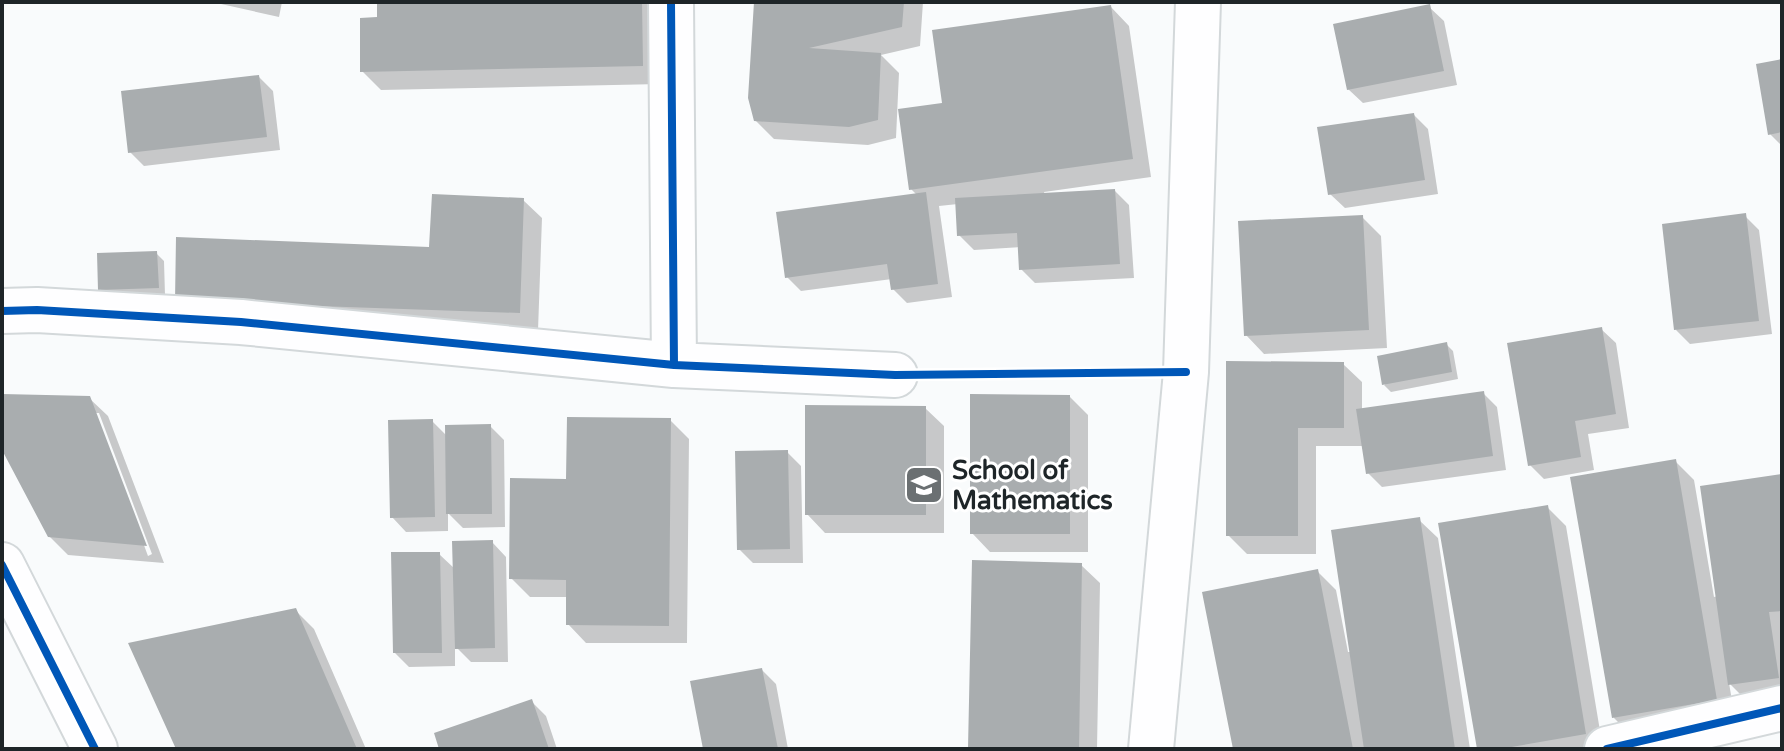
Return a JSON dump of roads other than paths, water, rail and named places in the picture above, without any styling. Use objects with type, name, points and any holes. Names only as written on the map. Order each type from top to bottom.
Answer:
[{"type":"street","points":[[671,2],[674,365]]},
{"type":"street","points":[[1151,749],[1186,372],[1198,2]]},
{"type":"street","points":[[2,311],[37,310],[241,322],[674,365],[895,375]]},
{"type":"street","points":[[2,565],[95,749]]},
{"type":"street","points":[[1607,749],[1782,708]]},
{"type":"place","name":"School of Mathematics","points":[[924,485]]}]
